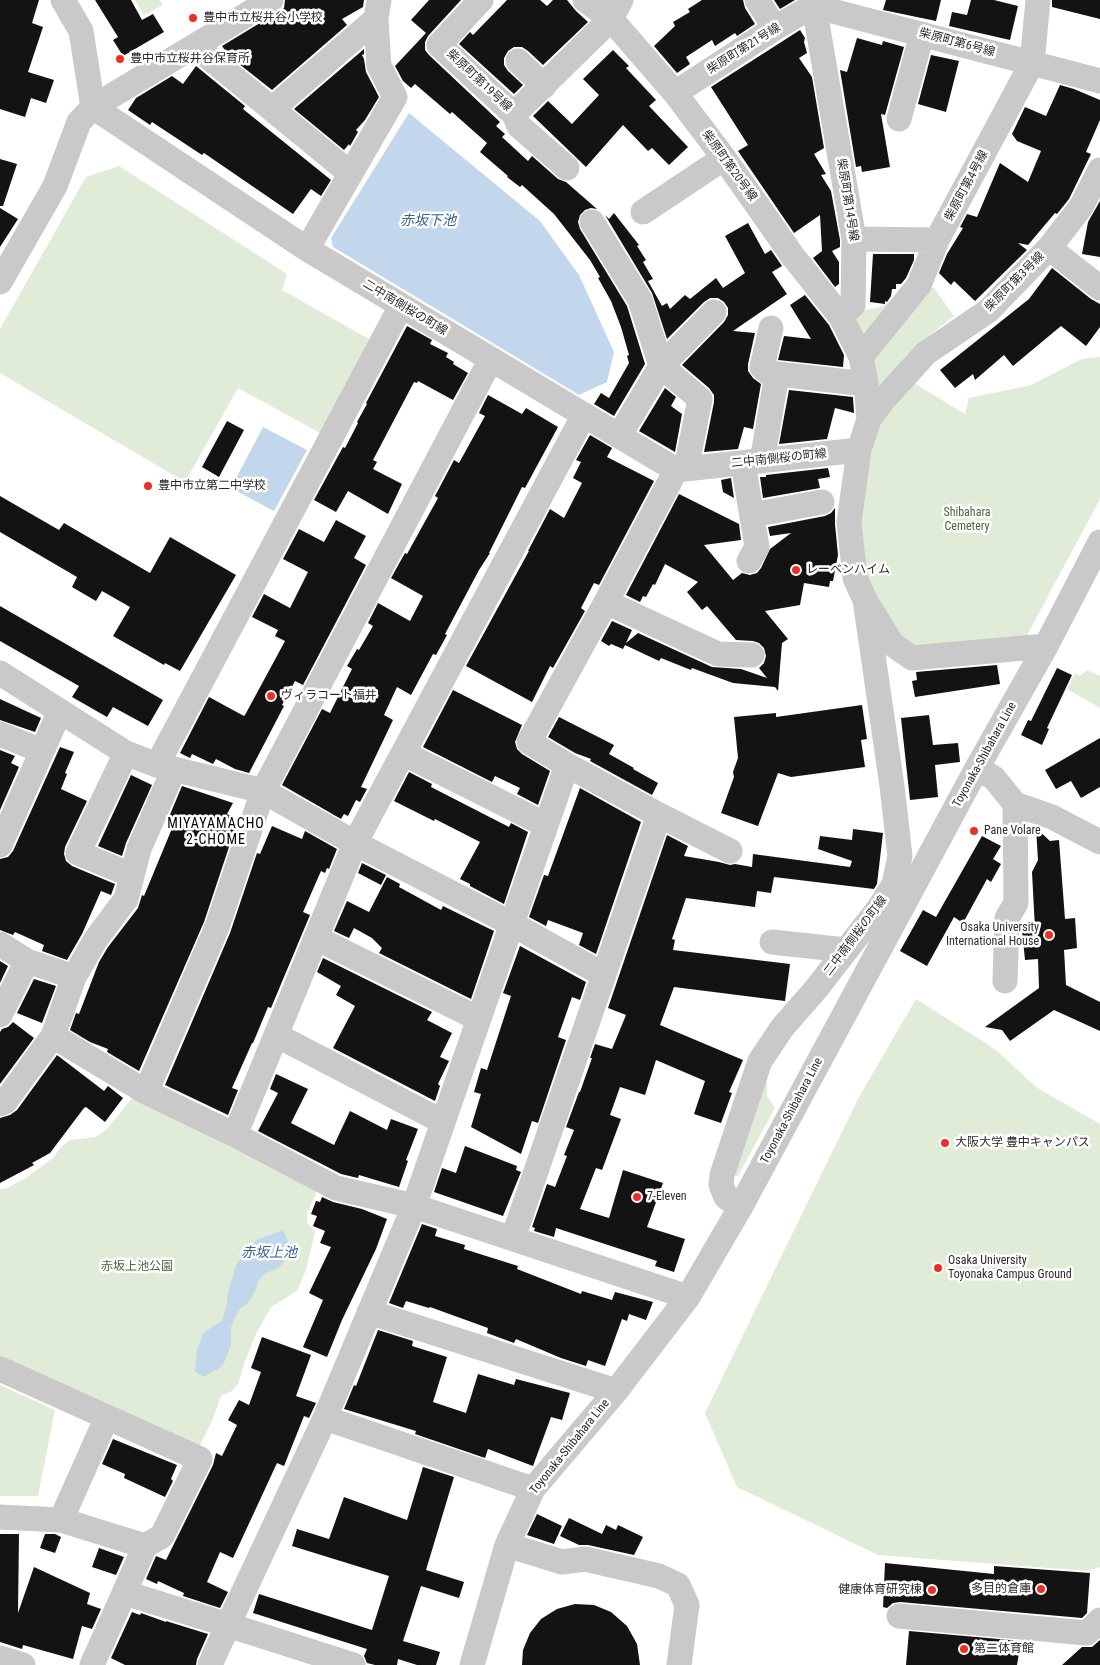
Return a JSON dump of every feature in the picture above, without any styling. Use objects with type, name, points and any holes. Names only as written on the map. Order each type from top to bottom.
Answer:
[{"type":"street","points":[[63,0],[81,31],[93,107]]},
{"type":"street","points":[[0,282],[55,186],[79,122],[93,107],[271,0]]},
{"type":"street","name":"柴原町第19号線","points":[[481,0],[439,45],[514,114],[544,86],[616,10]]},
{"type":"street","name":"柴原町第20号線","points":[[585,0],[616,10],[792,255],[841,317]]},
{"type":"street","points":[[757,0],[775,28]]},
{"type":"street","name":"柴原町第4号線","points":[[861,357],[918,285],[937,240],[1032,63],[1038,0]]},
{"type":"street","name":"柴原町第21号線","points":[[675,93],[813,3]]},
{"type":"street","name":"柴原町第6号線","points":[[813,3],[874,11],[922,34],[1100,81]]},
{"type":"street","name":"柴原町第14号線","points":[[813,3],[854,239],[853,305],[841,317]]},
{"type":"street","points":[[272,109],[378,10]]},
{"type":"street","points":[[307,249],[395,98],[379,66],[378,10]]},
{"type":"street","points":[[899,119],[922,34]]},
{"type":"street","points":[[195,46],[351,174]]},
{"type":"street","points":[[518,61],[544,86]]},
{"type":"street","name":"二中南側桜の町線","points":[[93,107],[307,249],[619,436],[681,470],[859,450]]},
{"type":"street","points":[[514,114],[519,126],[567,168]]},
{"type":"street","points":[[643,212],[724,158]]},
{"type":"street","name":"柴原町第3号線","points":[[869,420],[884,398],[926,353],[988,311],[1049,248],[1081,207],[1100,170]]},
{"type":"street","points":[[592,222],[640,300],[661,366],[700,399],[681,470],[529,742],[659,815],[730,851]]},
{"type":"street","points":[[854,239],[937,240]]},
{"type":"street","points":[[1049,248],[1100,288]]},
{"type":"street","points":[[0,1104],[5,1102],[53,1036],[74,977],[96,939],[126,899],[139,848],[166,767],[401,306]]},
{"type":"street","points":[[619,436],[661,366],[714,312]]},
{"type":"street","points":[[841,317],[861,357],[866,384],[869,420],[859,450]]},
{"type":"street","points":[[771,328],[762,367],[769,374],[866,384]]},
{"type":"street","points":[[146,1092],[217,927],[263,791],[491,359]]},
{"type":"street","points":[[749,560],[757,547],[752,515],[753,462],[777,374]]},
{"type":"street","points":[[235,1134],[355,843],[584,415]]},
{"type":"street","name":"二中南側桜の町線","points":[[740,1208],[726,1197],[721,1185],[722,1174],[760,1061],[782,1028],[816,989],[879,908],[894,884],[900,856],[892,786],[865,600],[855,578],[850,522],[835,500],[859,450]]},
{"type":"street","points":[[752,515],[835,500]]},
{"type":"street","name":"Toyonaka-Shibahara Line","points":[[472,1665],[507,1545],[533,1489],[616,1391],[688,1297],[740,1208],[977,768],[1046,646],[1100,542]]},
{"type":"street","points":[[865,600],[892,644],[912,658],[1046,646]]},
{"type":"street","points":[[606,602],[718,654],[752,655]]},
{"type":"street","points":[[0,673],[126,753],[166,767],[263,791],[355,843],[512,924],[604,975]]},
{"type":"street","points":[[0,844],[60,711]]},
{"type":"street","points":[[0,734],[42,751]]},
{"type":"street","points":[[403,752],[546,825]]},
{"type":"street","points":[[126,753],[78,852],[132,875]]},
{"type":"street","points":[[210,1665],[325,1418],[414,1206],[567,765]]},
{"type":"street","points":[[977,768],[994,778],[1015,804],[1052,817],[1100,842]]},
{"type":"street","points":[[1005,981],[1008,918],[1016,903],[1015,804]]},
{"type":"street","points":[[513,1238],[659,815]]},
{"type":"street","points":[[316,938],[479,1019]]},
{"type":"street","points":[[772,942],[846,950]]},
{"type":"street","points":[[0,944],[27,961],[74,977]]},
{"type":"street","points":[[0,1015],[27,961]]},
{"type":"street","points":[[276,1035],[443,1122]]},
{"type":"street","points":[[53,1036],[146,1092],[235,1134],[336,1188],[414,1206],[688,1297]]},
{"type":"street","points":[[369,1312],[616,1391]]},
{"type":"street","points":[[0,1369],[200,1459],[162,1536],[145,1546],[92,1665]]},
{"type":"street","points":[[60,1520],[107,1417]]},
{"type":"street","points":[[325,1418],[533,1489]]},
{"type":"street","points":[[0,1517],[60,1520],[145,1546]]},
{"type":"street","points":[[507,1545],[562,1562],[585,1559],[659,1576],[678,1585],[687,1605],[679,1665]]},
{"type":"street","points":[[125,1593],[353,1665]]},
{"type":"street","points":[[899,1616],[1087,1633],[1100,1620]]},
{"type":"green space","points":[[135,0],[160,0],[163,5],[144,15]]},
{"type":"green space","points":[[119,166],[287,274],[282,290],[371,340],[320,433],[238,388],[185,482],[0,373],[0,329],[86,177]]},
{"type":"green space","points":[[910,282],[934,288],[954,316],[917,345],[879,394],[854,321],[860,311],[877,308],[891,301]]},
{"type":"green space","name":"Shibahara Cemetery","points":[[1100,357],[1100,499],[1025,639],[911,650],[895,635],[867,581],[860,513],[877,422],[909,380],[965,414],[969,398],[1031,385],[1082,359]]},
{"type":"green space","points":[[1087,670],[1100,676],[1100,708],[1067,689],[1075,673],[1080,676]]},
{"type":"green space","name":"Osaka University Toyonaka Campus Ground","points":[[916,999],[995,1049],[1036,1087],[1100,1124],[1100,1567],[1088,1571],[878,1555],[737,1487],[705,1413],[859,1097]]},
{"type":"green space","points":[[767,1082],[767,1096],[775,1108],[738,1176],[732,1175],[761,1091]]},
{"type":"green space","name":"赤坂上池公園","points":[[133,1097],[317,1191],[307,1214],[307,1222],[315,1232],[306,1270],[297,1291],[271,1307],[255,1336],[238,1384],[232,1391],[221,1396],[212,1421],[196,1453],[0,1362],[0,1189],[7,1188],[26,1178],[53,1158],[61,1147],[70,1140],[96,1137],[108,1128]]},
{"type":"green space","points":[[0,1385],[55,1410],[38,1496],[0,1496]]},
{"type":"water","name":"赤坂下池","points":[[409,113],[540,221],[579,275],[614,352],[607,382],[579,395],[333,247],[331,238]]},
{"type":"water","points":[[263,427],[307,450],[274,511],[231,488]]},
{"type":"water","name":"赤坂上池","points":[[283,1230],[288,1241],[287,1259],[278,1268],[266,1273],[258,1281],[256,1290],[251,1298],[235,1317],[231,1327],[231,1345],[224,1363],[220,1368],[203,1377],[195,1371],[197,1349],[204,1332],[222,1321],[236,1265],[256,1240]]},
{"type":"building","points":[[0,0],[39,0],[32,23],[43,27],[28,72],[54,80],[46,103],[31,98],[25,117],[0,109]]},
{"type":"building","points":[[95,0],[131,0],[142,20],[153,14],[164,32],[123,56],[113,40],[118,37]]},
{"type":"building","points":[[285,0],[364,0],[363,7],[342,19],[347,25],[272,90],[229,56],[222,46],[284,8]]},
{"type":"building","points":[[429,0],[461,0],[428,36],[425,42],[425,50],[429,55],[500,122],[496,126],[505,134],[502,137],[528,161],[532,156],[597,209],[585,210],[580,215],[578,222],[580,229],[627,306],[645,364],[614,416],[594,404],[601,393],[609,398],[629,363],[627,356],[629,355],[611,301],[590,260],[554,214],[522,185],[520,187],[507,177],[480,152],[487,143],[452,112],[450,114],[415,84],[411,88],[403,81],[395,66],[426,33],[411,20]]},
{"type":"building","points":[[507,0],[540,0],[547,6],[553,0],[567,0],[588,22],[543,65],[522,47],[514,47],[508,51],[504,58],[504,65],[523,85],[514,94],[459,44],[470,32],[473,35]]},
{"type":"building","points":[[702,0],[743,0],[745,8],[755,24],[737,36],[735,33],[715,46],[712,40],[686,57],[690,64],[677,73],[654,46],[675,26],[673,22],[690,12],[688,9]]},
{"type":"building","points":[[774,0],[795,0],[780,9]]},
{"type":"building","points":[[886,0],[941,0],[936,21],[883,10]]},
{"type":"building","points":[[971,0],[994,0],[1018,6],[1010,40],[949,26],[952,12],[967,15]]},
{"type":"building","points":[[1052,0],[1100,0],[1100,19],[1052,7]]},
{"type":"building","points":[[800,30],[805,38],[804,42],[807,53],[799,58],[812,77],[824,148],[814,154],[826,174],[821,175],[831,191],[840,240],[840,247],[832,251],[839,262],[839,284],[835,287],[813,258],[822,251],[820,215],[794,233],[738,151],[748,145],[711,87]]},
{"type":"building","points":[[857,38],[882,45],[883,41],[904,47],[885,115],[881,114],[890,167],[862,172],[861,166],[856,167],[840,70],[847,72]]},
{"type":"building","points":[[364,49],[364,54],[362,55],[366,72],[379,97],[365,120],[356,130],[358,132],[350,146],[349,144],[344,150],[294,109]]},
{"type":"building","points":[[613,50],[629,66],[626,68],[656,100],[649,106],[688,147],[669,165],[652,148],[648,151],[623,125],[586,167],[533,116],[548,101],[572,124],[599,95],[583,79]]},
{"type":"building","points":[[931,55],[959,61],[946,112],[918,104]]},
{"type":"building","points":[[196,66],[245,106],[243,109],[331,180],[321,196],[311,189],[293,214],[204,153],[202,155],[152,122],[150,125],[128,110],[136,98],[172,76],[183,84]]},
{"type":"building","points":[[1060,85],[1100,100],[1100,120],[1086,152],[1091,154],[1069,199],[1028,245],[1018,243],[1027,250],[975,301],[954,281],[951,285],[939,273],[947,254],[963,228],[960,227],[967,214],[977,217],[1000,163],[1028,182],[1041,151],[1017,141],[1012,134],[1025,107],[1046,116]]},
{"type":"building","points":[[0,159],[17,164],[3,206],[0,206]]},
{"type":"building","points":[[1100,201],[1100,257],[1082,254],[1088,222]]},
{"type":"building","points":[[0,208],[18,219],[0,247]]},
{"type":"building","points":[[614,213],[639,245],[637,246],[646,260],[643,262],[653,279],[648,281],[662,306],[667,303],[670,309],[685,295],[690,299],[716,278],[723,288],[745,273],[725,236],[748,223],[765,254],[771,250],[782,266],[772,272],[787,294],[733,331],[755,333],[748,371],[761,384],[753,429],[744,427],[738,449],[704,452],[714,395],[709,388],[682,365],[724,322],[728,315],[728,308],[718,298],[710,298],[667,339],[652,293],[605,215],[609,219]]},
{"type":"building","points":[[873,254],[914,254],[914,260],[906,278],[901,284],[896,284],[896,289],[892,289],[891,296],[887,302],[885,301],[885,304],[870,302]]},
{"type":"building","points":[[1052,268],[1100,304],[1100,327],[1086,346],[1061,326],[1013,366],[1004,355],[975,380],[973,374],[955,388],[940,370],[1029,299]]},
{"type":"building","points":[[805,295],[829,325],[844,355],[843,367],[778,360],[784,336],[811,339],[790,305]]},
{"type":"building","points":[[407,326],[432,340],[430,344],[448,353],[446,357],[454,362],[453,364],[468,373],[453,400],[418,381],[417,383],[414,382],[373,460],[377,462],[373,469],[402,484],[388,514],[348,491],[336,512],[314,500],[343,447],[345,448],[366,403]]},
{"type":"building","points":[[665,388],[676,397],[671,406],[682,414],[675,452],[639,431]]},
{"type":"building","points":[[789,390],[853,397],[854,413],[835,408],[827,439],[779,444]]},
{"type":"building","points":[[488,395],[522,414],[526,408],[558,427],[525,488],[522,487],[490,553],[445,634],[447,635],[436,655],[433,654],[411,695],[397,687],[384,715],[393,720],[361,787],[367,789],[360,802],[356,800],[348,816],[344,814],[341,819],[282,785],[322,709],[330,713],[352,669],[347,666],[373,626],[368,623],[378,603],[410,621],[423,596],[391,578],[405,553],[407,554],[438,498],[435,496],[454,460],[459,463],[485,416],[479,413]]},
{"type":"building","points":[[227,421],[244,430],[219,477],[202,467]]},
{"type":"building","points":[[590,435],[612,448],[607,457],[654,481],[599,585],[594,583],[581,608],[585,611],[553,668],[550,666],[532,702],[466,666],[550,509],[564,518],[582,483],[573,478],[581,462],[576,460]]},
{"type":"building","points":[[828,468],[830,477],[818,479],[820,488],[763,498],[760,477]]},
{"type":"building","points":[[731,478],[734,498],[723,492],[721,480]]},
{"type":"building","points":[[679,494],[739,524],[741,540],[704,545],[733,580],[742,573],[750,575],[757,573],[770,549],[791,533],[770,536],[768,527],[825,516],[835,508],[838,555],[833,581],[830,581],[829,587],[804,583],[800,605],[765,611],[788,639],[782,643],[778,691],[775,687],[733,683],[661,658],[659,661],[625,645],[623,649],[611,644],[609,646],[601,641],[612,621],[632,630],[626,643],[638,633],[712,667],[741,669],[767,678],[759,668],[764,663],[766,656],[764,648],[759,643],[753,641],[736,640],[707,606],[702,610],[687,592],[698,582],[665,564],[655,585],[653,584],[646,597],[643,596],[640,602],[626,595]]},
{"type":"building","points":[[0,496],[59,530],[64,523],[150,573],[170,537],[236,575],[180,671],[165,663],[164,665],[113,636],[130,607],[102,591],[96,601],[72,587],[77,577],[0,532]]},
{"type":"building","points":[[336,520],[366,536],[354,558],[366,565],[303,685],[295,681],[249,773],[235,769],[216,759],[213,764],[192,754],[190,758],[180,753],[209,697],[245,715],[285,641],[275,636],[278,630],[252,617],[264,594],[290,608],[308,572],[283,559],[299,529],[324,542]]},
{"type":"building","points":[[0,606],[163,700],[148,726],[113,707],[107,717],[72,697],[79,686],[0,641]]},
{"type":"building","points":[[997,665],[1000,684],[915,697],[912,681],[917,680],[916,672]]},
{"type":"building","points":[[1057,668],[1072,675],[1047,728],[1049,729],[1042,745],[1021,735],[1028,720],[1031,721]]},
{"type":"building","points":[[453,690],[522,725],[515,742],[517,749],[550,771],[538,805],[517,794],[520,788],[495,776],[492,782],[423,747]]},
{"type":"building","points":[[0,699],[41,718],[35,732],[0,720]]},
{"type":"building","points":[[862,705],[867,739],[861,740],[865,767],[791,777],[778,773],[758,826],[721,813],[734,777],[733,772],[738,758],[734,717],[776,713],[776,717]]},
{"type":"building","points":[[929,715],[933,745],[958,743],[960,762],[935,765],[938,797],[910,800],[901,718]]},
{"type":"building","points":[[559,717],[614,745],[609,754],[658,783],[652,795],[590,761],[591,759],[575,753],[548,737]]},
{"type":"building","points":[[1100,738],[1100,787],[1081,798],[1071,781],[1056,789],[1045,770]]},
{"type":"building","points":[[60,747],[74,752],[65,773],[67,774],[61,789],[87,801],[65,847],[66,861],[72,866],[115,884],[111,895],[101,891],[82,934],[67,960],[42,951],[44,945],[15,932],[13,935],[0,930],[0,859],[8,857],[13,851]]},
{"type":"building","points":[[0,750],[15,756],[11,763],[19,767],[0,810]]},
{"type":"building","points":[[409,772],[432,784],[431,787],[509,827],[511,823],[528,832],[504,904],[460,879],[480,842],[394,801]]},
{"type":"building","points":[[131,775],[152,785],[122,856],[98,846]]},
{"type":"building","points":[[182,786],[233,803],[227,814],[238,820],[204,922],[139,1071],[107,1052],[108,1049],[90,1042],[70,1030],[76,1013],[79,1014],[99,962],[138,908],[142,895],[144,896],[173,826],[166,824]]},
{"type":"building","points":[[580,788],[641,822],[596,954],[579,945],[583,933],[548,920],[546,926],[529,917],[544,875],[548,876]]},
{"type":"building","points":[[272,826],[302,839],[305,831],[337,849],[329,869],[327,868],[325,873],[321,871],[303,912],[310,915],[271,1008],[268,1007],[232,1088],[238,1090],[228,1115],[165,1085],[230,933],[257,853],[260,854]]},
{"type":"building","name":"Osaka University International House","points":[[1036,828],[1050,841],[1059,840],[1065,919],[1075,918],[1077,948],[1064,950],[1066,985],[1100,1002],[1100,1031],[1054,1010],[1010,1041],[1002,1030],[985,1027],[1039,988],[1038,959],[1025,960],[1022,930],[1035,929],[1032,872],[1038,860]]},
{"type":"building","points":[[853,829],[883,833],[877,884],[874,889],[774,877],[771,893],[757,891],[755,907],[686,898],[672,939],[675,940],[673,950],[790,964],[785,1001],[674,987],[660,1025],[743,1060],[729,1092],[732,1093],[721,1123],[694,1114],[705,1081],[656,1060],[645,1095],[620,1087],[610,1115],[621,1119],[602,1170],[596,1168],[580,1209],[609,1218],[623,1170],[663,1183],[647,1227],[685,1239],[674,1272],[655,1266],[657,1261],[556,1228],[554,1237],[534,1231],[535,1228],[532,1227],[547,1184],[555,1187],[567,1156],[564,1155],[574,1130],[566,1127],[592,1058],[590,1058],[595,1044],[612,1049],[626,1015],[608,1008],[667,835],[688,846],[684,856],[730,865],[752,867],[753,854],[850,867],[852,861],[818,849],[820,836],[852,840]]},
{"type":"building","points":[[982,836],[1001,846],[993,859],[1001,864],[991,882],[987,879],[963,923],[954,917],[927,966],[900,951],[923,910],[936,917]]},
{"type":"building","points":[[362,863],[386,875],[381,885],[358,873]]},
{"type":"building","points":[[387,877],[400,884],[399,887],[441,910],[443,906],[494,931],[471,999],[379,953],[382,948],[372,938],[354,928],[349,938],[334,931],[347,901],[369,912]]},
{"type":"building","points":[[520,946],[586,982],[580,1000],[572,997],[558,1037],[566,1040],[538,1123],[532,1121],[521,1154],[471,1127],[481,1094],[474,1092],[481,1068],[487,1070],[511,996],[503,993]]},
{"type":"building","points":[[323,958],[432,1012],[427,1020],[452,1033],[440,1057],[449,1061],[438,1084],[440,1086],[435,1101],[333,1048],[355,1006],[336,995],[341,986],[317,972]]},
{"type":"building","points":[[0,961],[8,966],[0,983]]},
{"type":"building","points":[[34,979],[56,986],[42,1023],[17,1013]]},
{"type":"building","points":[[13,1022],[34,1038],[0,1084],[0,1032]]},
{"type":"building","points":[[57,1055],[104,1091],[108,1086],[123,1098],[105,1122],[86,1107],[84,1108],[50,1153],[32,1163],[34,1165],[0,1183],[0,1118],[10,1115],[17,1110]]},
{"type":"building","points":[[276,1074],[308,1089],[291,1123],[334,1145],[350,1111],[387,1130],[391,1119],[418,1129],[406,1160],[408,1161],[399,1187],[359,1175],[358,1178],[341,1174],[258,1131],[278,1093],[270,1089]]},
{"type":"building","points":[[465,1146],[517,1166],[516,1170],[521,1172],[503,1216],[434,1192],[442,1168],[456,1173]]},
{"type":"building","points":[[322,1197],[387,1219],[376,1249],[342,1320],[327,1357],[303,1347],[323,1300],[309,1293],[331,1247],[320,1243],[325,1231],[313,1226],[317,1216],[311,1214],[316,1201],[320,1202]]},
{"type":"building","points":[[422,1224],[437,1229],[435,1236],[465,1245],[464,1249],[518,1266],[517,1269],[581,1294],[582,1291],[612,1300],[615,1292],[653,1302],[646,1320],[629,1314],[627,1321],[622,1319],[605,1366],[588,1360],[586,1366],[561,1358],[516,1339],[514,1343],[487,1333],[488,1328],[430,1307],[406,1301],[403,1308],[389,1303]]},
{"type":"building","points":[[378,1330],[413,1341],[412,1346],[447,1357],[433,1402],[466,1413],[478,1374],[514,1385],[516,1379],[570,1393],[562,1420],[551,1417],[533,1466],[488,1449],[485,1458],[415,1434],[416,1431],[344,1409],[354,1385],[356,1386]]},
{"type":"building","points":[[262,1337],[311,1355],[296,1396],[316,1403],[309,1418],[304,1416],[284,1466],[277,1463],[233,1558],[220,1552],[207,1582],[228,1592],[220,1608],[183,1596],[184,1593],[158,1581],[157,1584],[146,1579],[156,1556],[166,1560],[213,1465],[216,1453],[222,1456],[237,1425],[228,1420],[239,1400],[249,1405],[261,1372],[251,1368]]},
{"type":"building","points":[[113,1439],[177,1465],[171,1479],[173,1481],[165,1497],[124,1478],[125,1474],[102,1464]]},
{"type":"building","points":[[423,1467],[454,1477],[426,1570],[464,1582],[459,1598],[421,1586],[403,1641],[440,1652],[436,1665],[417,1665],[398,1659],[397,1665],[367,1663],[364,1656],[367,1649],[253,1613],[259,1594],[372,1630],[389,1576],[292,1546],[297,1529],[329,1539],[344,1497],[407,1520]]},
{"type":"building","points":[[537,1514],[562,1526],[554,1544],[527,1535]]},
{"type":"building","points":[[569,1518],[602,1534],[606,1525],[616,1530],[618,1525],[643,1537],[634,1555],[588,1545],[579,1545],[560,1536]]},
{"type":"building","points":[[0,1534],[19,1534],[18,1613],[34,1567],[90,1593],[87,1604],[101,1609],[92,1629],[82,1626],[73,1659],[23,1645],[22,1649],[0,1642]]},
{"type":"building","points":[[45,1534],[55,1534],[61,1537],[55,1553],[40,1548]]},
{"type":"building","points":[[99,1548],[124,1557],[116,1575],[92,1567]]},
{"type":"building","points":[[885,1563],[994,1574],[994,1566],[1090,1573],[1087,1613],[1082,1618],[900,1602],[893,1603],[887,1608],[883,1607]]},
{"type":"building","points":[[575,1604],[594,1605],[611,1612],[627,1626],[637,1644],[640,1665],[522,1665],[523,1650],[530,1633],[541,1619],[557,1609]]},
{"type":"building","points":[[132,1612],[140,1615],[141,1613],[208,1634],[196,1665],[125,1665],[111,1658]]},
{"type":"building","name":"第二体育館","points":[[909,1631],[1021,1641],[1017,1665],[906,1665]]},
{"type":"building","points":[[1100,1640],[1100,1665],[1062,1665],[1082,1647],[1092,1647]]},
{"type":"place","name":"豊中市立桜井谷小学校","points":[[193,18]]},
{"type":"place","name":"豊中市立桜井谷保育所","points":[[120,59]]},
{"type":"place","name":"豊中市立第二中学校","points":[[148,486]]},
{"type":"place","name":"レーベンハイム","points":[[796,570]]},
{"type":"place","name":"ヴィラコート福井","points":[[271,696]]},
{"type":"place","name":"Pane Volare","points":[[974,831]]},
{"type":"place","name":"Osaka University International House","points":[[1049,935]]},
{"type":"place","name":"大阪大学 豊中キャンパス","points":[[945,1143]]},
{"type":"place","name":"7-Eleven","points":[[637,1197]]},
{"type":"place","name":"Osaka University Toyonaka Campus Ground","points":[[938,1268]]},
{"type":"place","name":"多目的倉庫","points":[[1041,1589]]},
{"type":"place","name":"健康体育研究棟","points":[[932,1590]]},
{"type":"place","name":"第二体育館","points":[[964,1649]]},
{"type":"district","name":"MIYAYAMACHO 2-CHOME","points":[[216,832]]}]
